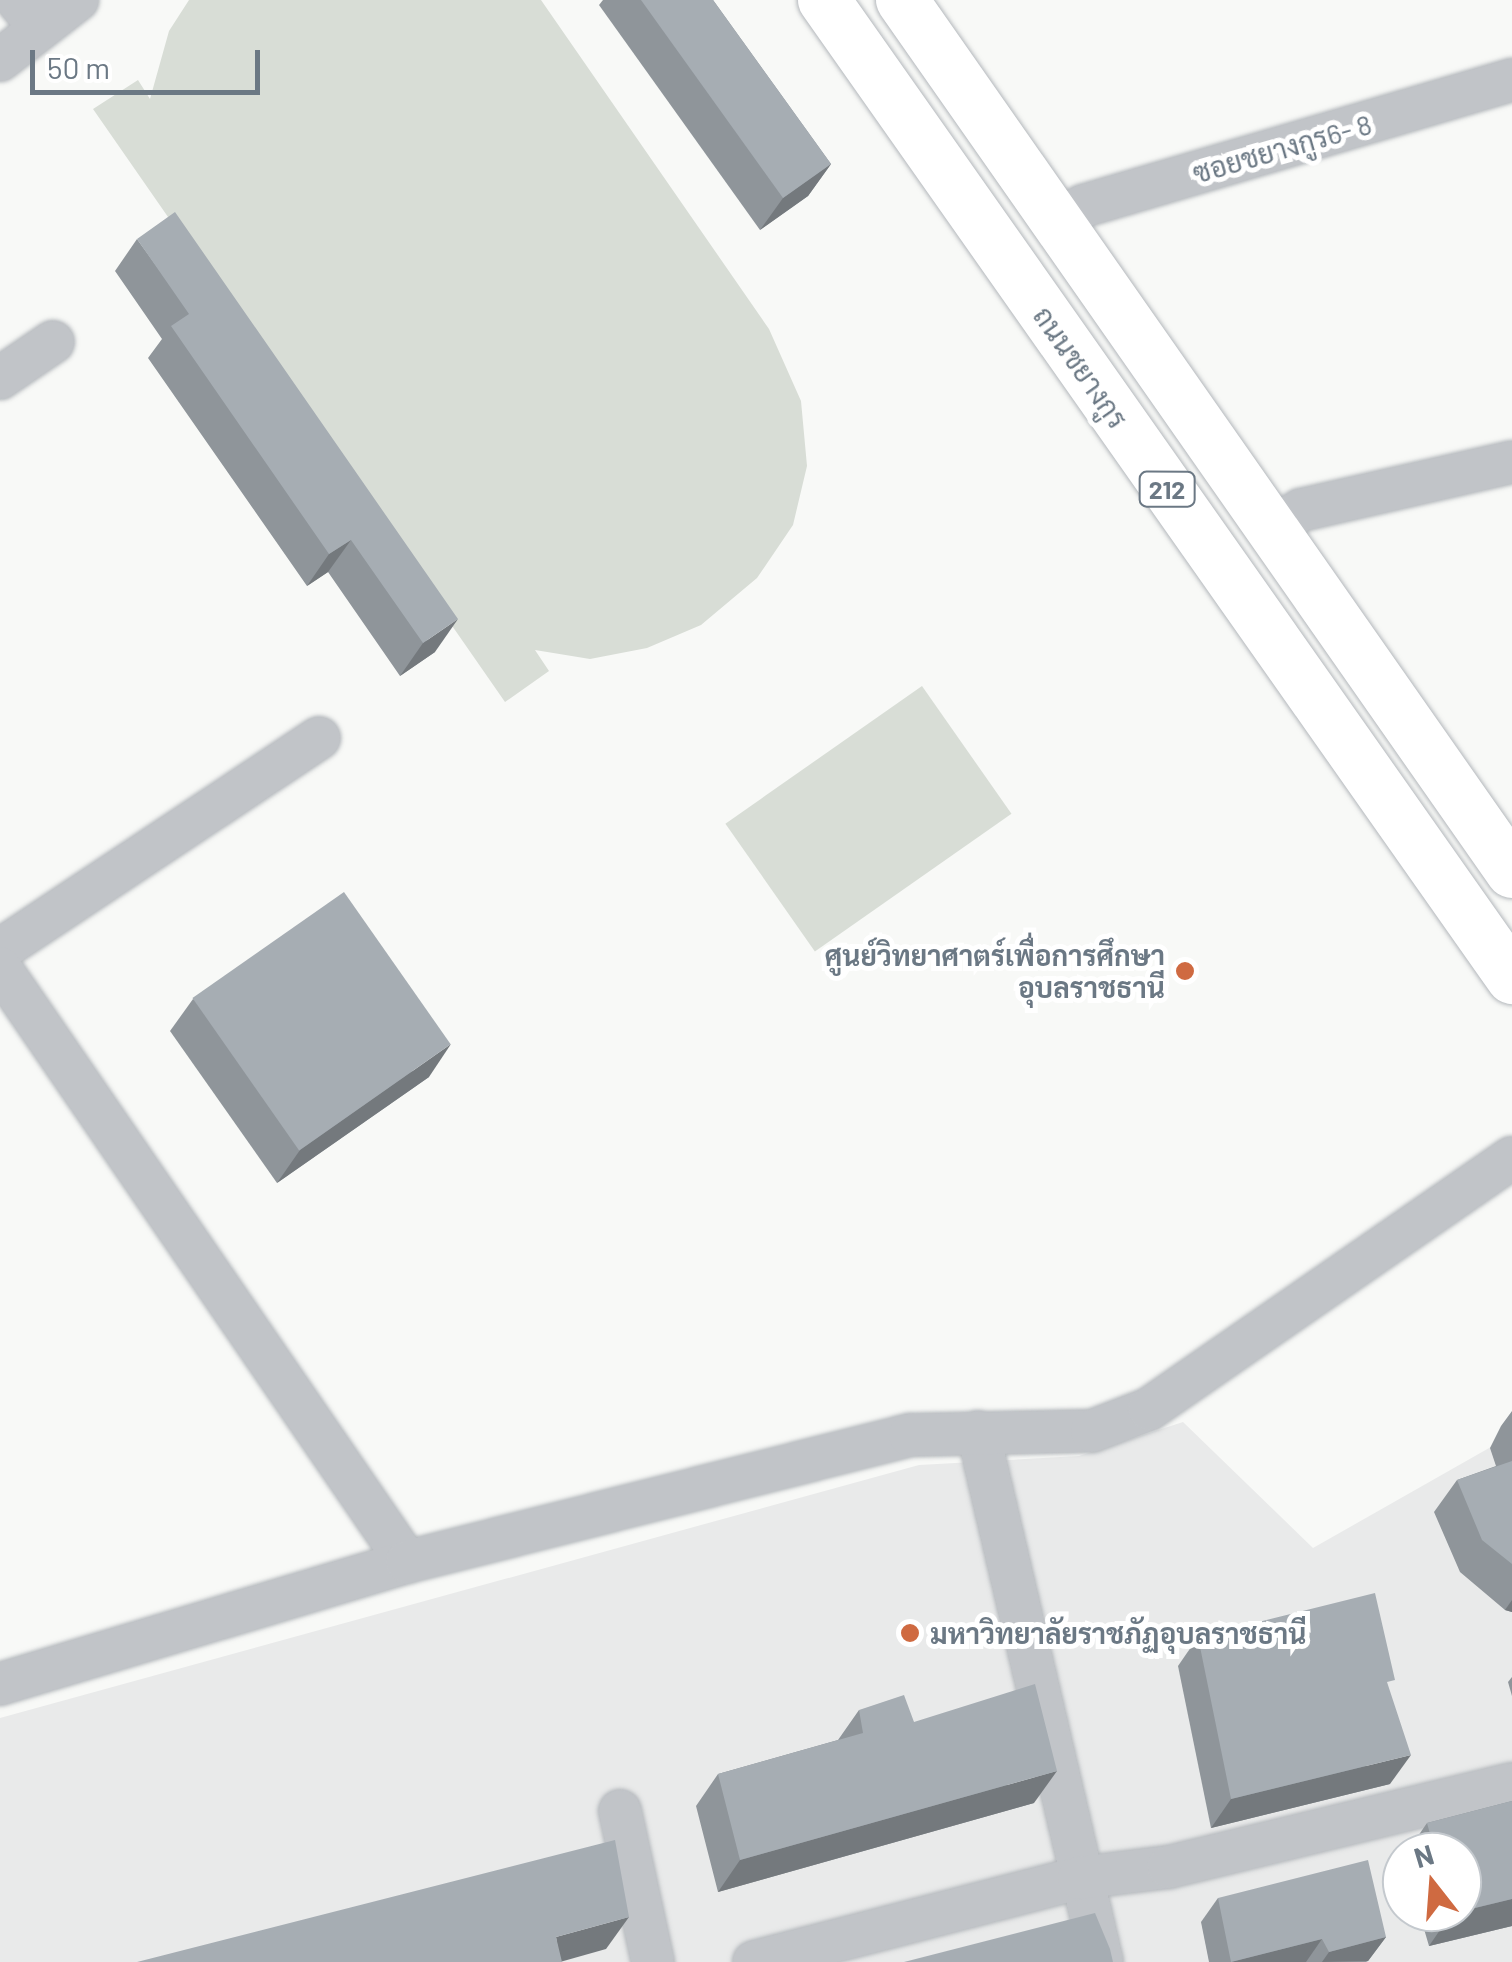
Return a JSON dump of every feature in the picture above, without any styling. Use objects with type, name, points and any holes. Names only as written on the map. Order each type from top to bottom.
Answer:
[{"type":"main road","name":"ถนนชยางกูร","points":[[824,0],[1512,978]]},
{"type":"main road","name":"212","points":[[902,0],[1269,530],[1512,872]]},
{"type":"street","points":[[0,60],[28,14],[76,0]]},
{"type":"street","name":"ซอยชยางกูร6- 8","points":[[1055,224],[1083,206],[1512,80]]},
{"type":"street","points":[[0,378],[53,342]]},
{"type":"street","points":[[1269,530],[1301,510],[1512,462]]},
{"type":"street","points":[[319,738],[2,970],[407,1562]]},
{"type":"street","points":[[0,1684],[407,1562],[910,1435],[1092,1431],[1150,1408],[1512,1158]]},
{"type":"street","points":[[978,1432],[1078,1878],[1102,1962]]},
{"type":"street","points":[[754,1962],[1078,1878],[1168,1867],[1512,1784]]},
{"type":"street","points":[[620,1811],[653,1962]]},
{"type":"shaded area","points":[[189,0],[541,0],[769,329],[801,401],[807,466],[793,525],[757,578],[701,625],[647,648],[590,659],[535,650],[549,671],[505,702],[93,109],[138,80],[150,99],[169,31]]},
{"type":"shaded area","points":[[922,686],[1011,814],[815,951],[725,824]]},
{"type":"shaded area","name":"มหาวิทยาลัยราชภัฏอุบลราชธานี","points":[[1183,1422],[1313,1548],[1512,1435],[1512,1962],[0,1962],[0,1718],[919,1465],[1079,1456]]},
{"type":"building","points":[[641,0],[713,0],[831,164],[783,198]]},
{"type":"building","points":[[175,212],[458,619],[423,643],[351,540],[329,554],[171,326],[189,314],[137,239]]},
{"type":"building","points":[[344,892],[451,1044],[299,1150],[192,998]]},
{"type":"building","points":[[1512,1461],[1512,1564],[1482,1540],[1457,1480]]},
{"type":"building","points":[[1375,1593],[1395,1680],[1387,1682],[1411,1755],[1231,1799],[1198,1637]]},
{"type":"building","points":[[1035,1684],[1057,1771],[740,1860],[718,1774],[863,1733],[859,1710],[904,1695],[914,1722]]},
{"type":"building","points":[[1512,1801],[1512,1899],[1482,1906],[1482,1832],[1429,1832],[1427,1823]]},
{"type":"building","points":[[615,1840],[629,1917],[556,1937],[562,1962],[137,1962]]},
{"type":"building","points":[[1368,1860],[1386,1937],[1329,1952],[1322,1939],[1231,1962],[1218,1898]]},
{"type":"building","points":[[1095,1913],[1113,1962],[904,1962]]},
{"type":"place","name":"ศูนย์วิทยาศาตร์เพื่อการศึกษา อุบลราชธานี","points":[[1185,971]]},
{"type":"place","name":"มหาวิทยาลัยราชภัฏอุบลราชธานี","points":[[910,1633]]}]
